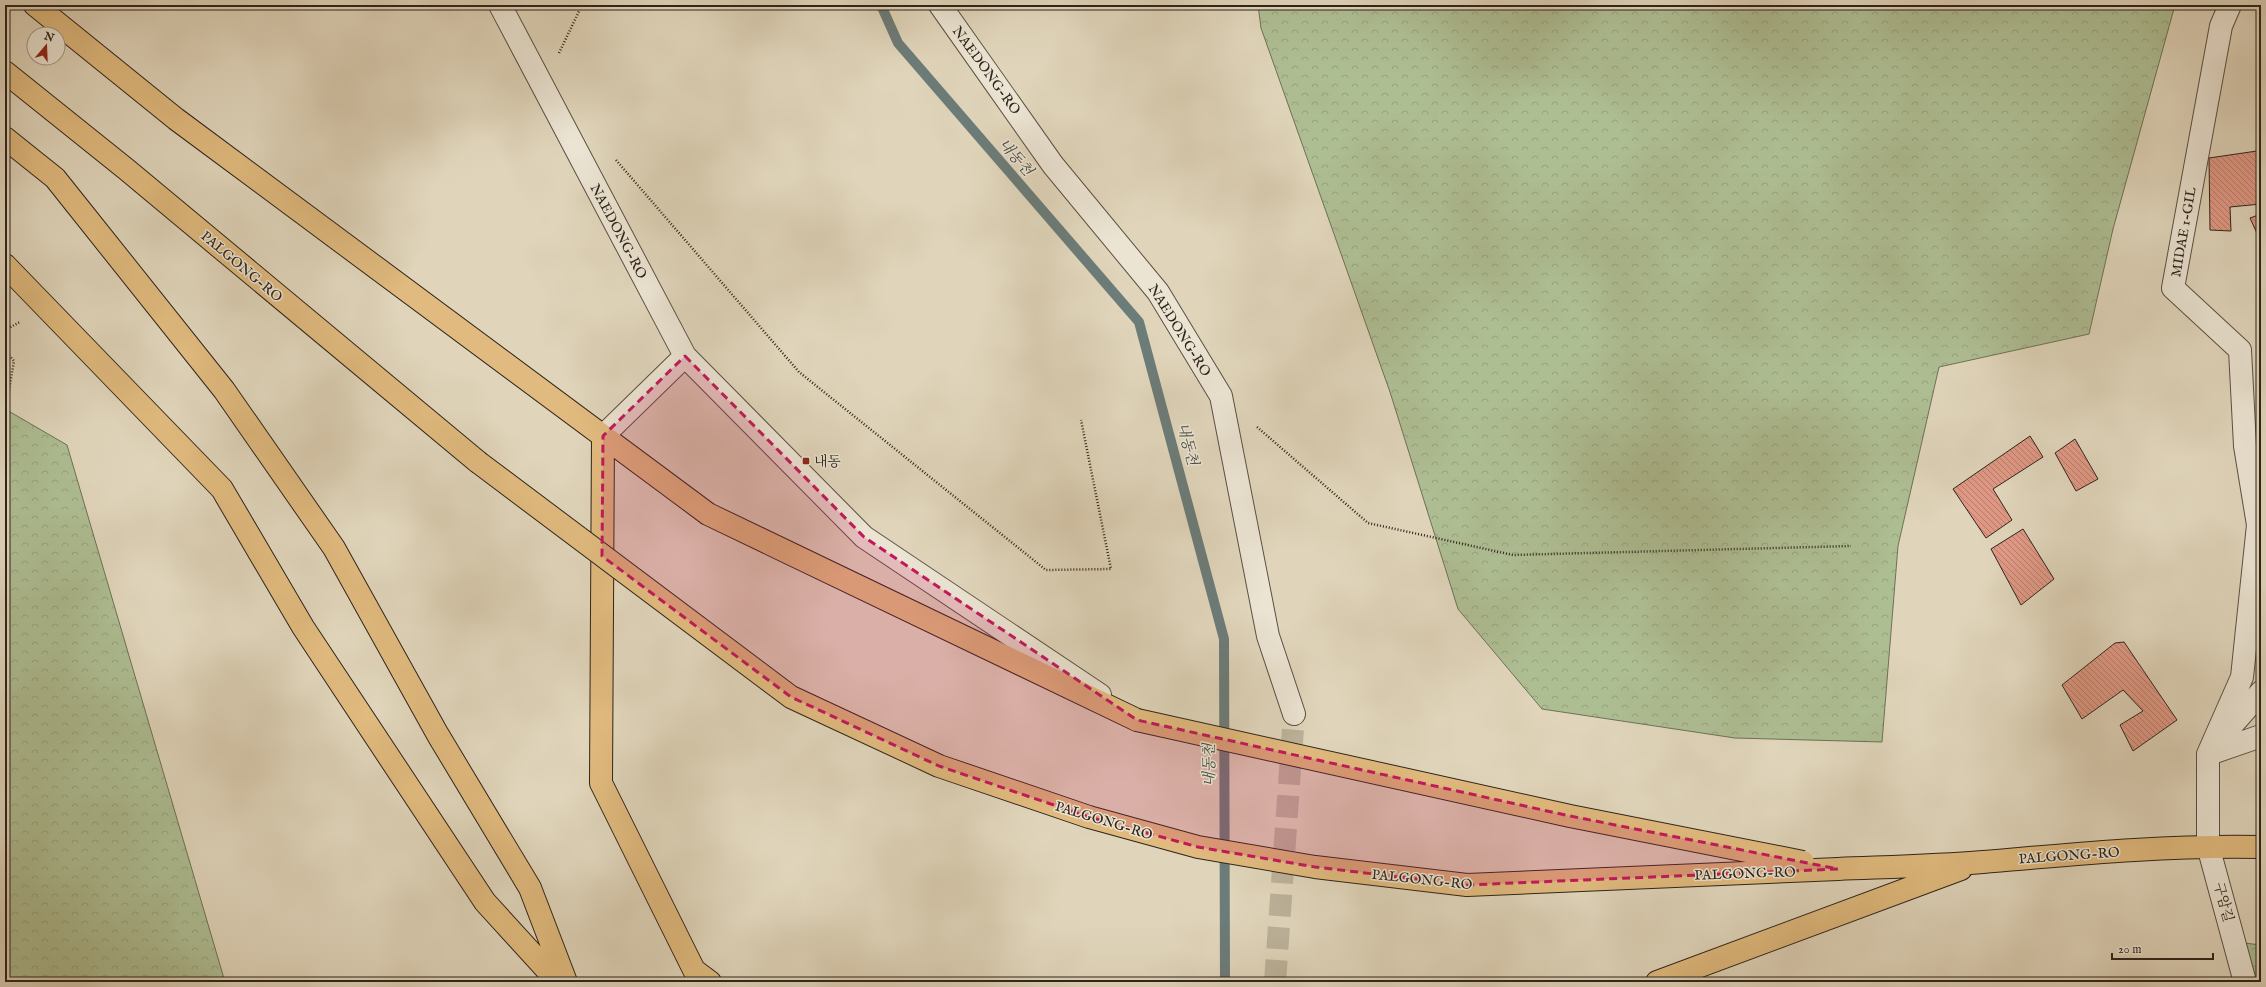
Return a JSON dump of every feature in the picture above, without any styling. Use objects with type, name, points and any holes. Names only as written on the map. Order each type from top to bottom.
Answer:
[{"type":"main road","points":[[35,5],[176,119],[708,514],[1137,720],[1570,816],[1838,869]]},
{"type":"main road","name":"PALGONG-RO","points":[[5,72],[132,174],[478,462],[708,636],[791,697],[939,766],[1089,817],[1198,847],[1315,867],[1467,885],[1982,862],[2069,853],[2208,846],[2261,847]]},
{"type":"main road","points":[[5,138],[54,178],[224,390],[334,548],[438,735],[530,888],[566,982]]},
{"type":"main road","points":[[5,265],[222,489],[303,626],[485,902],[558,982]]},
{"type":"main road","points":[[603,436],[601,783],[694,970],[710,982]]},
{"type":"main road","name":"PALGONG-RO","points":[[2208,846],[2261,855]]},
{"type":"main road","points":[[1657,982],[1982,862]]},
{"type":"street","name":"NAEDONG-RO","points":[[500,5],[685,356],[864,537],[1137,720]]},
{"type":"street","name":"NAEDONG-RO","points":[[940,5],[1054,165],[1158,292],[1222,396],[1268,636],[1294,714]]},
{"type":"street","name":"MIDAE 1-GIL","points":[[2230,5],[2221,26],[2173,288],[2240,350],[2245,446],[2259,523]]},
{"type":"street","points":[[603,436],[685,356]]},
{"type":"street","points":[[2208,754],[2242,677],[2259,523]]},
{"type":"street","points":[[2208,754],[2261,692]]},
{"type":"street","points":[[2208,754],[2261,736]]},
{"type":"street","name":"구암길","points":[[2208,754],[2208,846],[2245,982]]},
{"type":"path","points":[[544,90],[551,71],[582,5]]},
{"type":"path","points":[[614,158],[800,372],[1046,570],[1111,569],[1081,420]]},
{"type":"path","points":[[5,351],[14,362],[9,390],[5,390]]},
{"type":"path","points":[[1222,396],[1368,523],[1513,555],[1852,546]]},
{"type":"highlighted area","points":[[685,356],[864,537],[1137,720],[1570,816],[1838,869],[1467,885],[1315,867],[1198,847],[1089,817],[939,766],[791,697],[602,556],[603,436]]},
{"type":"green space","points":[[1258,5],[2175,5],[2113,229],[2089,334],[1939,367],[1898,546],[1882,742],[1735,738],[1542,709],[1458,609],[1390,392],[1261,28]]},
{"type":"green space","points":[[5,409],[67,445],[225,982],[5,982]]},
{"type":"green space","points":[[2244,943],[2261,945],[2261,982],[2252,982]]},
{"type":"building","points":[[2257,151],[2261,204],[2230,207],[2231,231],[2210,230],[2209,158]]},
{"type":"building","points":[[2261,214],[2261,242],[2250,218]]},
{"type":"building","points":[[2030,436],[2043,457],[1993,489],[2012,520],[1986,538],[1953,489]]},
{"type":"building","points":[[2075,439],[2098,479],[2076,491],[2055,453]]},
{"type":"building","points":[[2023,529],[2054,579],[2021,605],[1991,549]]},
{"type":"building","points":[[2124,642],[2177,720],[2133,751],[2120,725],[2143,711],[2123,690],[2082,719],[2062,685],[2115,643]]},
{"type":"waterway","name":"내동천","points":[[881,5],[898,43],[1139,322],[1224,639],[1225,982]]},
{"type":"tunnel","points":[[1275,982],[1294,714]]},
{"type":"place","name":"내동","points":[[806,461]]}]
